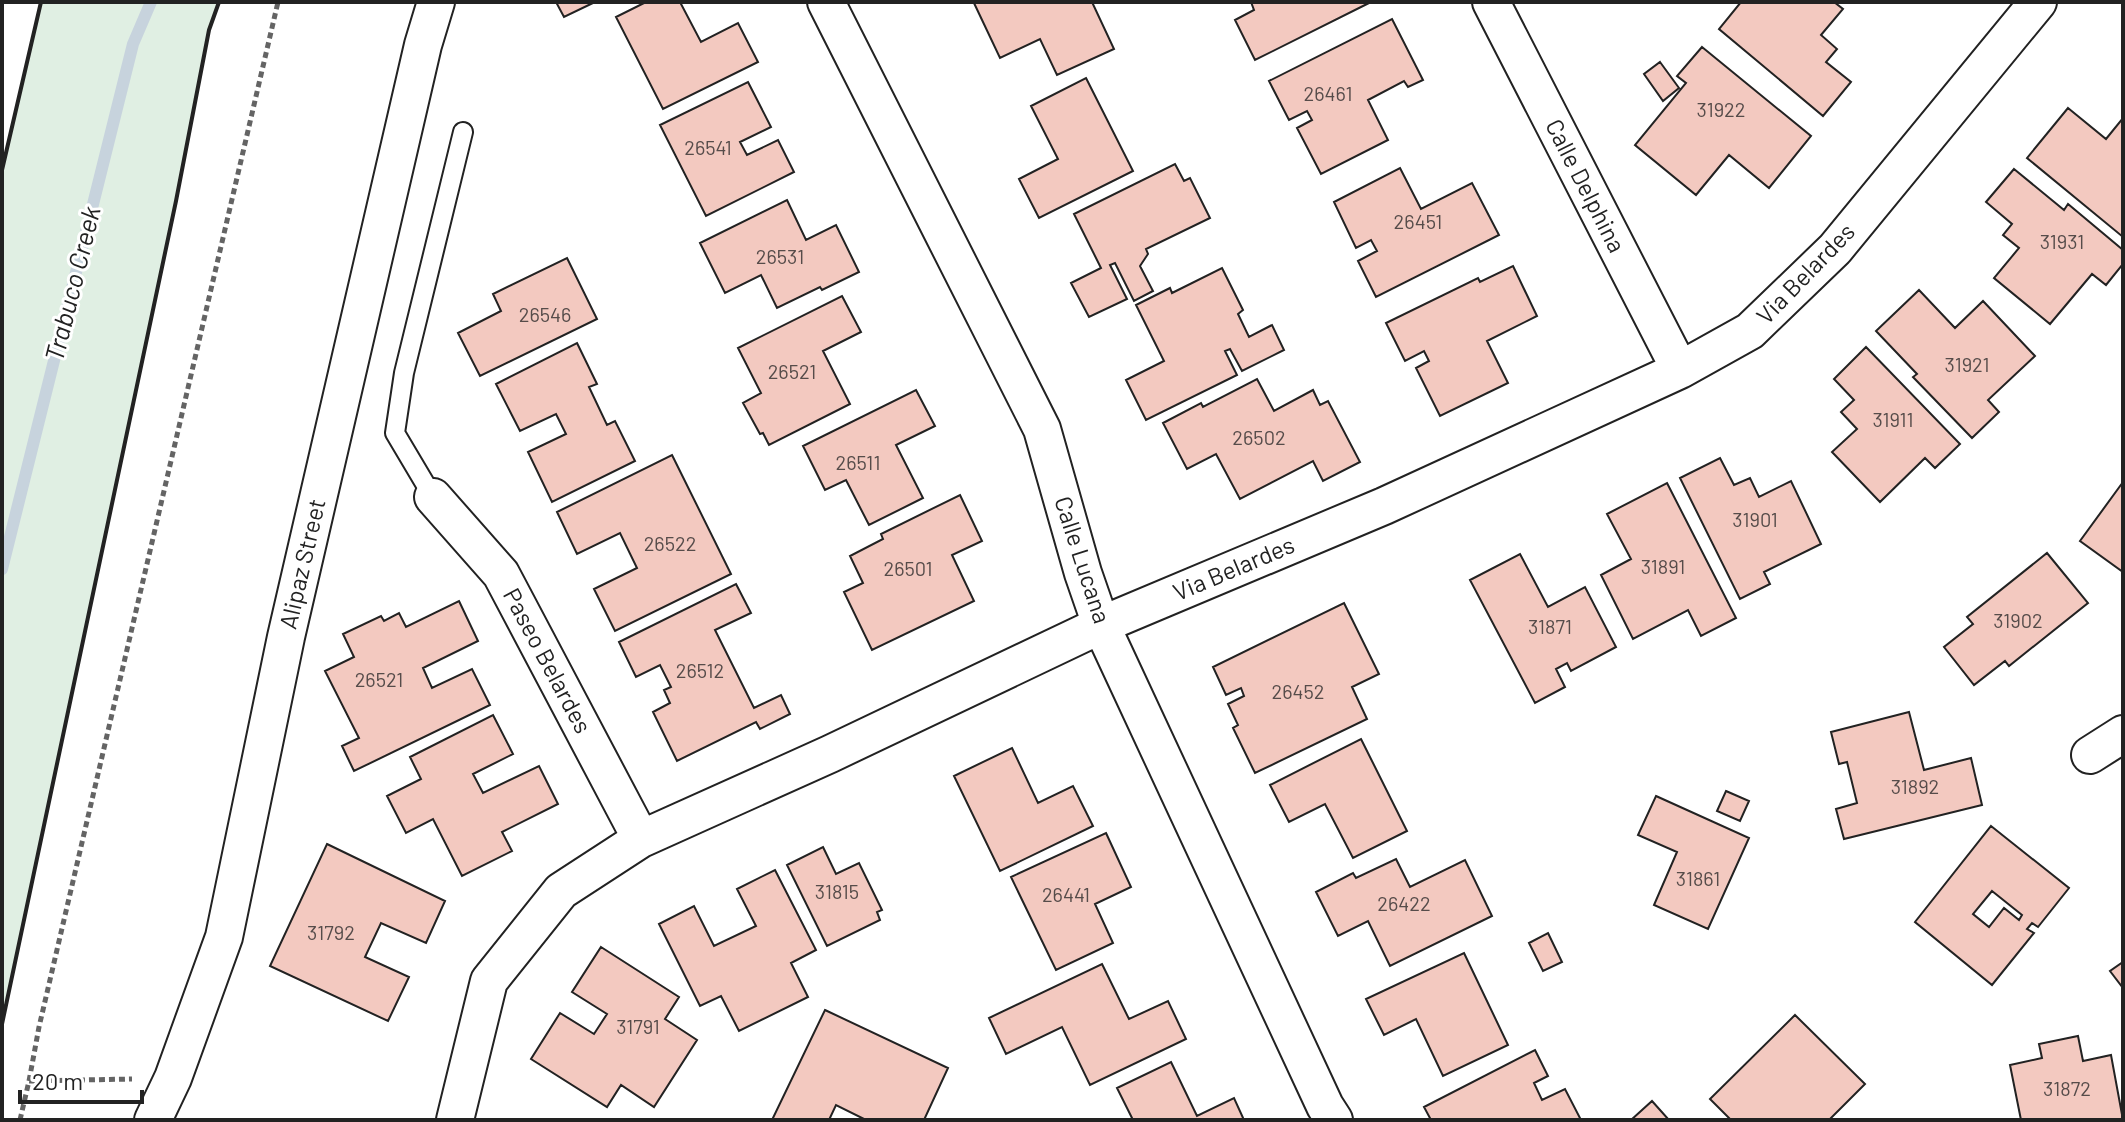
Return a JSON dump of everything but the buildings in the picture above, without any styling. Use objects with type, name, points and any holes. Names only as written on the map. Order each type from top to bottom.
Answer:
[{"type":"street","name":"Alipaz Street","points":[[153,1120],[173,1078],[224,937],[286,637],[423,45],[436,2]]},
{"type":"street","name":"Calle Lucana","points":[[826,2],[1042,429],[1101,625],[1318,1092],[1334,1120]]},
{"type":"street","name":"Calle Delphina","points":[[1491,2],[1680,370]]},
{"type":"street","name":"Via Belardes","points":[[455,1120],[489,981],[561,891],[641,839],[830,754],[1101,625],[1384,506],[1680,370],[1750,331],[1835,249],[2038,2]]},
{"type":"street","name":"Paseo Belardes","points":[[433,497],[501,574],[641,839]]},
{"type":"street","points":[[2090,755],[2123,734]]},
{"type":"lane","points":[[433,497],[395,433],[404,373],[463,132]]},
{"type":"path","points":[[20,1120],[278,2]]},
{"type":"path","points":[[29,1081],[173,1078]]},
{"type":"green space","points":[[41,2],[219,2],[209,30],[176,201],[2,1024],[2,170]]},
{"type":"waterway","name":"Trabuco Creek","points":[[2,569],[133,44],[151,2]]},
{"type":"wall","points":[[2,170],[41,2]]},
{"type":"wall","points":[[2,1024],[176,201],[209,30],[219,2]]}]
